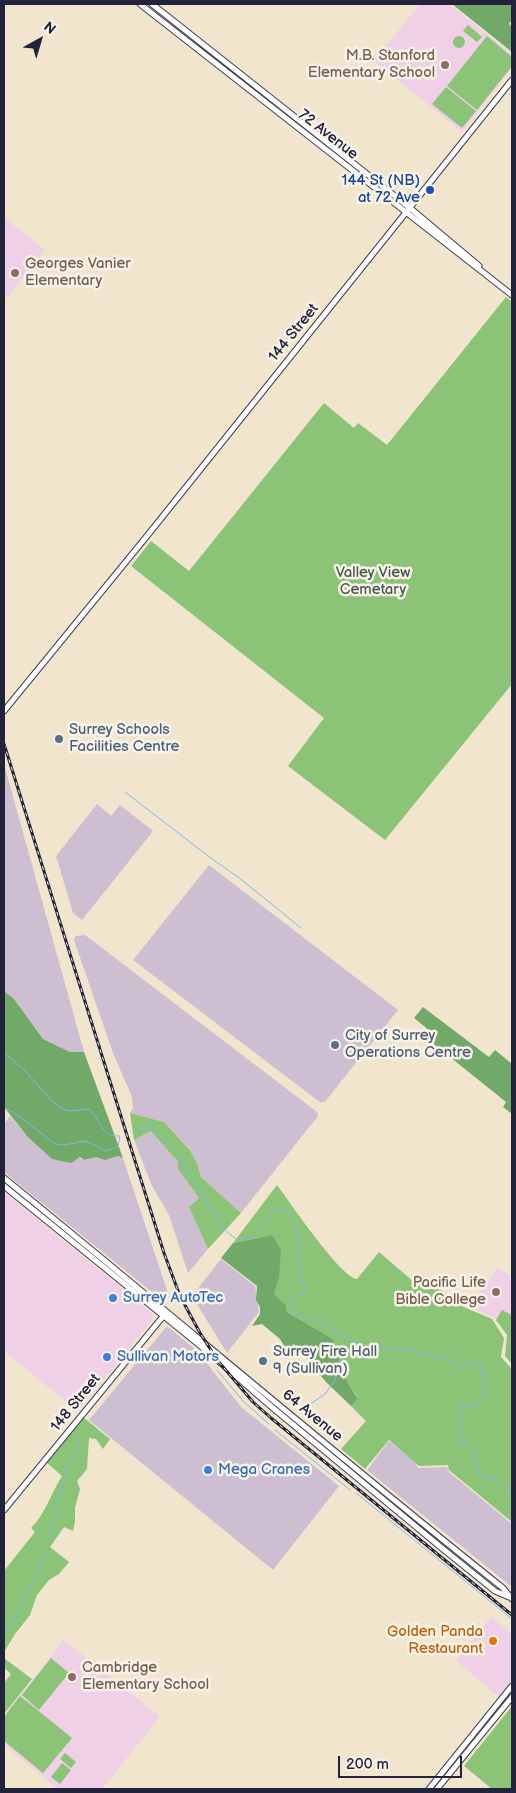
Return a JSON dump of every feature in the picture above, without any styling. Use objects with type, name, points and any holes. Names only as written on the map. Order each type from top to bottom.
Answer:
[{"type":"main road","name":"72 Avenue","points":[[140,4],[408,210]]},
{"type":"main road","name":"72 Avenue","points":[[152,4],[512,295]]},
{"type":"main road","name":"144 Street","points":[[4,711],[512,80]]},
{"type":"main road","name":"64 Avenue","points":[[4,1178],[315,1439],[503,1588],[512,1599]]},
{"type":"main road","name":"64 Avenue","points":[[4,1186],[165,1314]]},
{"type":"main road","name":"148 Street","points":[[4,1510],[165,1314]]},
{"type":"main road","points":[[429,1789],[512,1686]]},
{"type":"main road","points":[[437,1789],[512,1697]]},
{"type":"shaded area","name":"M.B. Stanford Elementary School","points":[[420,4],[449,4],[512,54],[512,68],[462,132],[374,61]]},
{"type":"shaded area","name":"Georges Vanier Elementary","points":[[4,217],[45,250],[7,298],[4,295]]},
{"type":"shaded area","points":[[4,764],[84,1052],[70,1052],[43,1039],[14,999],[4,991]]},
{"type":"shaded area","points":[[97,804],[111,816],[120,805],[153,831],[82,920],[73,913],[56,856]]},
{"type":"shaded area","name":"City of Surrey Operations Centre","points":[[209,865],[398,1010],[324,1103],[323,1101],[321,1103],[133,960]]},
{"type":"shaded area","points":[[85,935],[317,1112],[318,1116],[241,1213],[201,1177],[190,1149],[164,1122],[130,1113],[133,1108],[132,1097],[113,1053],[74,940],[75,936]]},
{"type":"shaded area","points":[[10,1116],[27,1136],[34,1141],[84,1160],[96,1157],[105,1160],[118,1156],[123,1158],[169,1296],[164,1302],[4,1172],[4,1124]]},
{"type":"shaded area","points":[[151,1131],[178,1162],[178,1169],[199,1198],[189,1207],[208,1249],[188,1273],[169,1215],[152,1186],[134,1140]]},
{"type":"shaded area","points":[[4,1192],[152,1313],[153,1319],[78,1411],[4,1351]]},
{"type":"shaded area","points":[[221,1259],[255,1286],[259,1312],[227,1353],[192,1296]]},
{"type":"shaded area","name":"Pacific Life Bible College","points":[[498,1268],[512,1277],[512,1325],[468,1307]]},
{"type":"shaded area","points":[[167,1326],[202,1355],[241,1407],[339,1486],[273,1570],[89,1420]]},
{"type":"shaded area","points":[[389,1441],[415,1462],[418,1468],[447,1467],[449,1472],[512,1524],[512,1587],[367,1470]]},
{"type":"shaded area","points":[[491,1617],[512,1634],[512,1680],[499,1697],[456,1661]]},
{"type":"shaded area","name":"Cambridge Elementary School","points":[[64,1640],[160,1717],[102,1789],[58,1789],[4,1745],[4,1715]]},
{"type":"green space","points":[[452,4],[512,4],[512,20],[509,24],[512,27],[512,52]]},
{"type":"green space","points":[[468,25],[482,37],[477,42],[463,31]]},
{"type":"green space","points":[[461,36],[464,37],[464,47],[457,48],[454,47],[453,40],[454,37]]},
{"type":"green space","points":[[487,36],[512,57],[512,66],[477,110],[447,86]]},
{"type":"green space","points":[[446,87],[476,111],[462,128],[432,104]]},
{"type":"green space","name":"Valley View Cemetary","points":[[506,297],[512,302],[512,684],[385,840],[288,766],[324,718],[131,566],[151,541],[189,571],[324,403],[354,428],[358,423],[387,445]]},
{"type":"green space","points":[[4,991],[14,999],[43,1039],[70,1052],[84,1052],[123,1158],[118,1156],[105,1160],[96,1157],[84,1160],[80,1157],[71,1163],[52,1159],[27,1136],[4,1107]]},
{"type":"green space","points":[[423,1007],[489,1057],[495,1050],[512,1064],[512,1114],[503,1107],[506,1102],[430,1041],[435,1035],[414,1018]]},
{"type":"green space","points":[[130,1113],[164,1122],[190,1150],[197,1163],[201,1177],[241,1213],[208,1249],[189,1207],[199,1198],[178,1169],[178,1162],[151,1131],[134,1140]]},
{"type":"green space","points":[[277,1185],[303,1222],[339,1266],[349,1275],[357,1279],[379,1252],[414,1282],[434,1285],[466,1308],[492,1319],[504,1338],[501,1357],[511,1368],[512,1373],[512,1522],[449,1470],[448,1465],[419,1466],[389,1440],[365,1469],[341,1449],[366,1421],[351,1406],[358,1397],[346,1377],[333,1339],[287,1312],[286,1305],[274,1294],[279,1278],[272,1235],[233,1243]]},
{"type":"green space","points":[[272,1235],[281,1250],[279,1278],[274,1294],[286,1305],[287,1312],[333,1339],[346,1377],[358,1398],[351,1406],[326,1382],[294,1344],[287,1351],[280,1339],[262,1324],[252,1326],[260,1314],[260,1307],[256,1300],[257,1286],[221,1258],[233,1243]]},
{"type":"green space","points":[[502,1310],[512,1315],[512,1364],[505,1356],[507,1335],[496,1320]]},
{"type":"green space","points":[[83,1417],[110,1439],[103,1449],[96,1439],[89,1438],[87,1469],[77,1481],[80,1489],[75,1508],[73,1531],[64,1527],[50,1547],[69,1562],[59,1574],[49,1580],[37,1595],[30,1615],[4,1652],[4,1571],[35,1532],[31,1528],[41,1516],[62,1476],[46,1462]]},
{"type":"green space","points":[[4,1658],[32,1679],[4,1714],[4,1683],[11,1674],[4,1668]]},
{"type":"green space","points":[[51,1658],[69,1673],[39,1710],[22,1695]]},
{"type":"green space","points":[[20,1696],[72,1738],[43,1773],[4,1741],[4,1717]]},
{"type":"green space","points":[[512,1706],[512,1789],[492,1789],[464,1766]]},
{"type":"green space","points":[[65,1753],[76,1762],[71,1768],[60,1759]]},
{"type":"green space","points":[[62,1763],[71,1770],[60,1784],[51,1777]]},
{"type":"waterway","points":[[125,792],[237,876],[301,928]]},
{"type":"waterway","points":[[4,1052],[61,1108],[69,1111],[89,1109],[105,1131],[113,1136],[120,1136],[118,1146],[106,1151],[86,1141],[64,1145],[55,1144],[19,1116],[4,1107]]},
{"type":"waterway","points":[[133,1131],[149,1126],[154,1128],[180,1156],[185,1171],[198,1185],[206,1205],[216,1212],[223,1228],[236,1239],[254,1236],[271,1214],[279,1209],[288,1212],[294,1219],[297,1227],[299,1274],[305,1288],[304,1293],[290,1301],[294,1313],[328,1326],[361,1346],[403,1349],[431,1356],[446,1357],[462,1367],[474,1361],[480,1364],[485,1392],[475,1408],[462,1406],[459,1408],[462,1423],[459,1436],[460,1440],[474,1451],[479,1475],[496,1480],[510,1492],[512,1500]]},
{"type":"waterway","points":[[300,1411],[325,1394],[335,1380],[340,1360],[353,1344]]},
{"type":"waterway","points":[[217,1370],[243,1401],[269,1424]]},
{"type":"waterway","points":[[275,1430],[350,1490]]},
{"type":"waterway","points":[[50,1539],[52,1524],[67,1468],[80,1444],[79,1435]]},
{"type":"waterway","points":[[356,1493],[512,1619]]},
{"type":"waterway","points":[[4,1633],[22,1604],[45,1552]]},
{"type":"railway","points":[[4,744],[164,1253],[180,1296],[200,1333],[218,1361],[253,1402],[512,1615]]},
{"type":"place","name":"M.B. Stanford Elementary School","points":[[445,65]]},
{"type":"place","name":"144 St (NB) at 72 Ave","points":[[430,190]]},
{"type":"place","name":"Georges Vanier Elementary","points":[[15,273]]},
{"type":"place","name":"Surrey Schools Facilities Centre","points":[[59,739]]},
{"type":"place","name":"City of Surrey Operations Centre","points":[[335,1045]]},
{"type":"place","name":"Pacific Life Bible College","points":[[496,1292]]},
{"type":"place","name":"Surrey AutoTec","points":[[113,1298]]},
{"type":"place","name":"Sullivan Motors","points":[[107,1357]]},
{"type":"place","name":"Surrey Fire Hall 9 (Sullivan)","points":[[263,1361]]},
{"type":"place","name":"Mega Cranes","points":[[208,1470]]},
{"type":"place","name":"Golden Panda Restaurant","points":[[493,1641]]},
{"type":"place","name":"Cambridge Elementary School","points":[[72,1677]]}]
